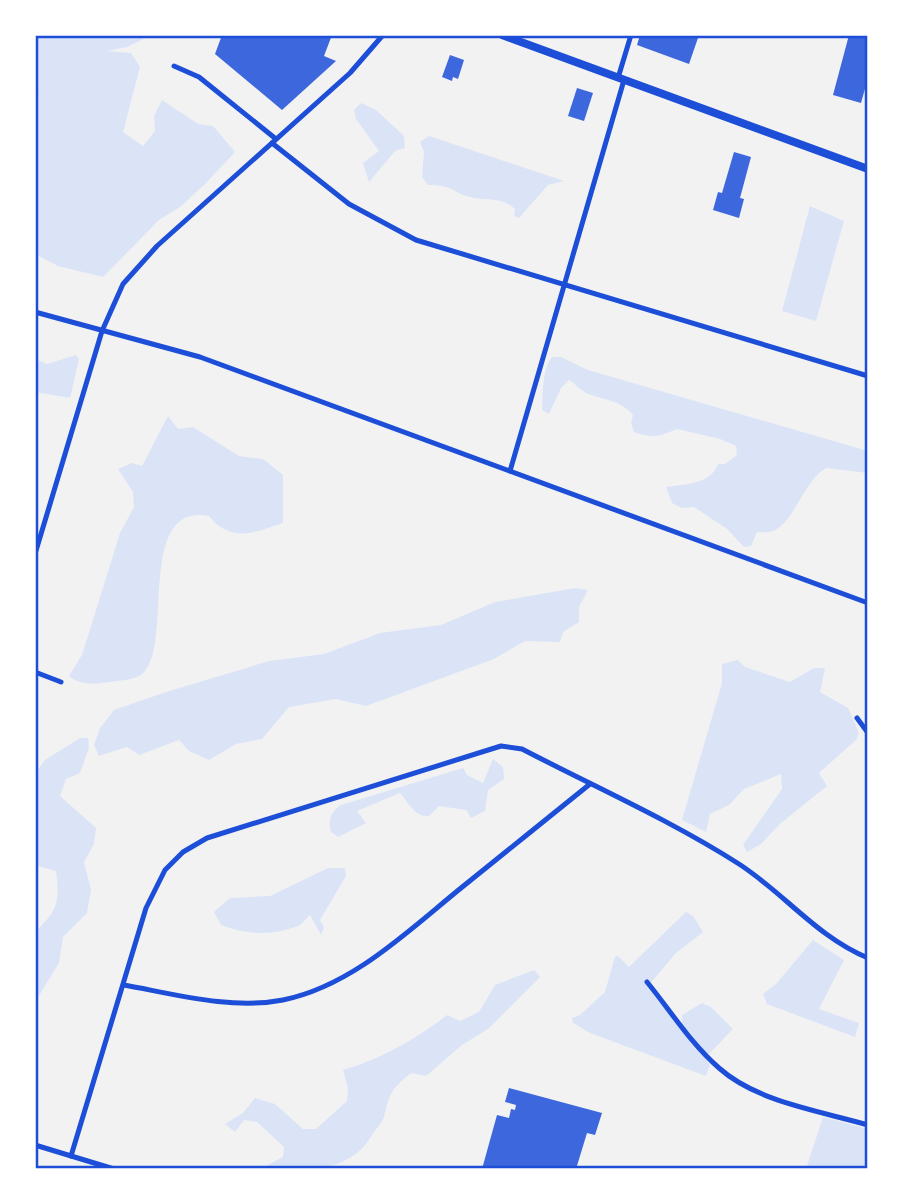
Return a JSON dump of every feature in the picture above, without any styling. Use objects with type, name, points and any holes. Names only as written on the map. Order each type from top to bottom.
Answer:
[{"type":"main road","points":[[502,35],[868,169]]},
{"type":"street","points":[[35,554],[102,331],[117,293],[137,266],[350,73],[383,35]]},
{"type":"street","points":[[510,471],[565,286],[631,35]]},
{"type":"street","points":[[174,66],[202,79],[349,204],[396,232],[565,286],[868,376]]},
{"type":"street","points":[[35,312],[200,358],[868,603]]},
{"type":"street","points":[[35,672],[61,682]]},
{"type":"street","points":[[857,718],[868,733]]},
{"type":"street","points":[[71,1156],[154,888],[165,870],[183,852],[207,838],[501,746],[522,749],[659,818],[737,863],[829,937],[868,958]]},
{"type":"street","points":[[124,985],[215,1000],[255,1003],[282,1000],[330,983],[390,944],[590,784]]},
{"type":"street","points":[[647,982],[705,1054],[746,1086],[868,1125]]},
{"type":"street","points":[[35,1145],[114,1169]]},
{"type":"shaded area","points":[[35,35],[152,35],[127,47],[107,51],[131,53],[140,67],[123,132],[143,146],[155,131],[154,116],[162,100],[198,124],[213,126],[235,152],[180,207],[159,220],[103,277],[58,266],[35,254]]},
{"type":"shaded area","points":[[361,103],[376,110],[404,136],[405,148],[395,151],[369,182],[363,163],[379,151],[356,119],[354,110]]},
{"type":"shaded area","points":[[429,136],[564,181],[548,185],[519,218],[514,216],[515,209],[503,202],[472,198],[445,187],[428,185],[422,177],[424,152],[420,142]]},
{"type":"shaded area","points":[[810,206],[844,221],[816,321],[782,311]]},
{"type":"shaded area","points":[[76,355],[79,359],[70,398],[35,392],[35,359],[47,364]]},
{"type":"shaded area","points":[[552,357],[561,357],[588,370],[868,451],[868,473],[826,468],[811,483],[781,526],[771,532],[757,532],[751,546],[744,547],[727,529],[694,507],[682,508],[672,503],[666,487],[703,480],[718,464],[725,464],[737,455],[736,446],[720,439],[677,429],[656,436],[634,432],[631,423],[633,415],[623,406],[588,394],[569,380],[561,388],[549,414],[542,410],[545,375]]},
{"type":"shaded area","points":[[168,416],[178,429],[193,427],[239,456],[263,459],[283,475],[283,523],[262,530],[234,533],[217,524],[209,516],[186,518],[172,530],[164,551],[157,631],[153,654],[145,671],[138,677],[124,680],[83,683],[69,676],[82,655],[120,533],[134,507],[133,492],[118,469],[132,463],[142,466]]},
{"type":"shaded area","points":[[575,588],[588,590],[579,607],[579,622],[563,632],[560,642],[525,641],[494,659],[366,706],[336,699],[289,707],[262,739],[236,744],[209,760],[189,751],[179,740],[139,755],[127,747],[99,756],[94,745],[100,728],[114,710],[166,692],[269,661],[324,654],[380,633],[441,625],[495,602]]},
{"type":"shaded area","points":[[738,660],[745,667],[790,682],[814,668],[825,668],[820,692],[848,708],[859,733],[856,740],[819,773],[827,786],[780,824],[761,844],[747,852],[743,845],[782,789],[781,774],[744,789],[729,805],[710,814],[706,832],[682,820],[722,683],[722,664]]},
{"type":"shaded area","points":[[80,738],[88,738],[89,748],[80,773],[66,779],[60,796],[96,828],[94,844],[84,862],[91,890],[87,913],[63,937],[59,963],[35,1002],[35,932],[53,911],[58,891],[56,871],[35,865],[37,771],[45,760]]},
{"type":"shaded area","points":[[493,759],[503,767],[504,779],[488,790],[485,811],[471,818],[466,810],[439,806],[429,816],[424,816],[412,809],[400,793],[357,811],[366,823],[338,837],[331,832],[331,817],[341,805],[463,768],[467,775],[483,783]]},
{"type":"shaded area","points":[[328,868],[345,868],[346,876],[320,920],[324,927],[321,935],[310,915],[298,926],[260,933],[221,925],[214,912],[230,898],[270,896]]},
{"type":"shaded area","points":[[686,912],[693,916],[703,932],[676,953],[648,986],[682,1030],[682,1015],[702,1003],[711,1007],[733,1029],[705,1058],[710,1065],[706,1076],[590,1033],[573,1023],[572,1018],[580,1015],[605,992],[615,957],[618,956],[629,967]]},
{"type":"shaded area","points":[[813,940],[844,960],[819,1009],[859,1023],[855,1037],[767,1004],[763,994],[776,984]]},
{"type":"shaded area","points":[[534,970],[540,977],[488,1029],[462,1045],[426,1076],[411,1073],[395,1088],[382,1122],[362,1148],[350,1158],[337,1164],[307,1169],[260,1169],[283,1157],[284,1147],[257,1122],[244,1120],[235,1132],[225,1124],[243,1113],[255,1098],[275,1104],[303,1129],[316,1129],[347,1101],[348,1088],[343,1070],[398,1047],[447,1015],[460,1021],[479,1012],[495,985]]},
{"type":"shaded area","points":[[823,1117],[868,1129],[868,1169],[806,1169]]},
{"type":"building","points":[[222,35],[332,35],[324,56],[336,61],[282,110],[215,54]]},
{"type":"building","points":[[640,35],[699,35],[689,64],[637,45]]},
{"type":"building","points":[[849,35],[868,35],[868,78],[861,103],[833,95]]},
{"type":"building","points":[[450,55],[464,60],[458,79],[453,77],[452,81],[442,77]]},
{"type":"building","points":[[577,88],[593,93],[584,121],[568,116]]},
{"type":"building","points":[[734,152],[751,157],[740,198],[744,199],[739,218],[713,210],[718,192],[722,193]]},
{"type":"building","points":[[509,1088],[602,1113],[595,1135],[587,1133],[576,1169],[482,1169],[497,1115],[509,1118],[511,1109],[515,1110],[516,1105],[505,1102]]}]
